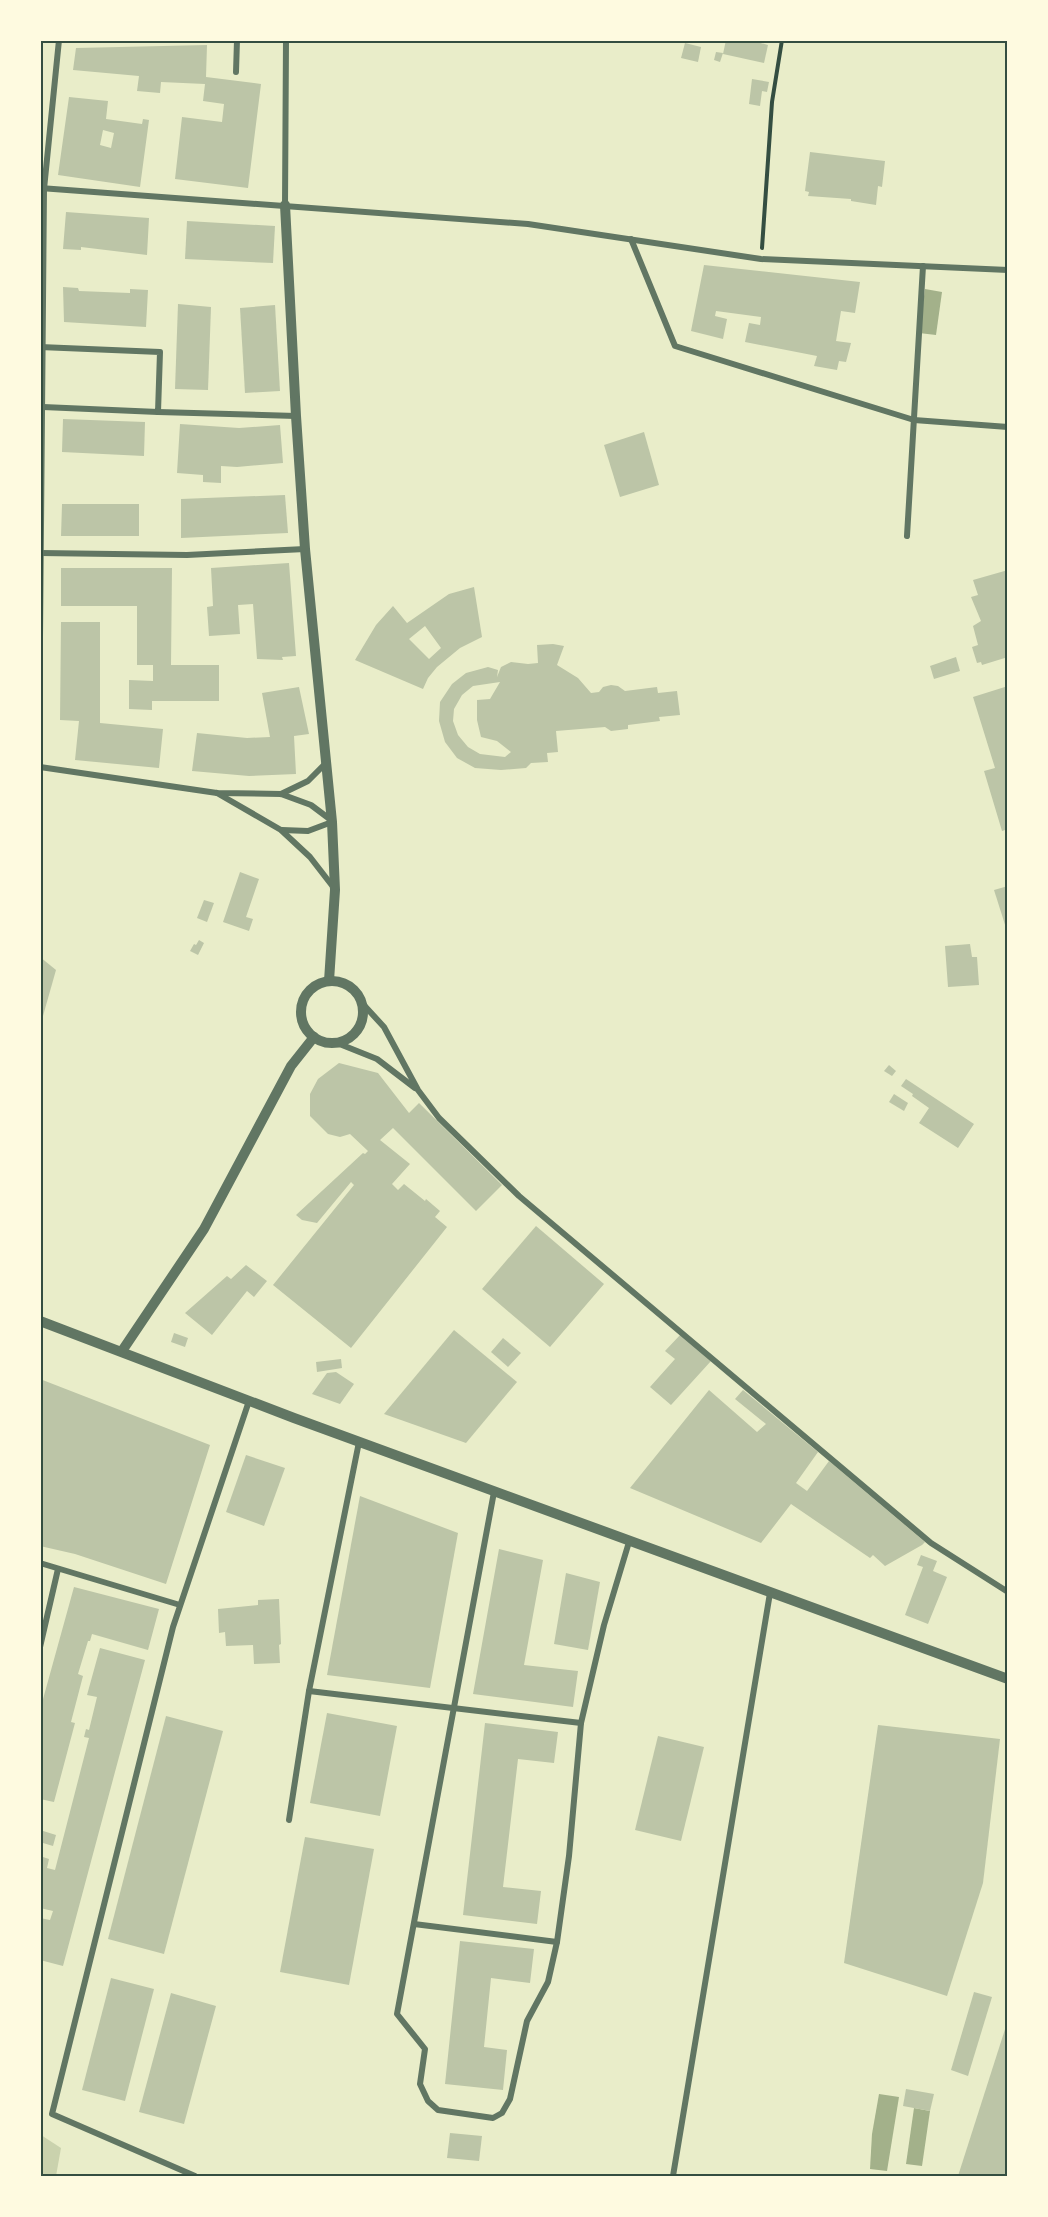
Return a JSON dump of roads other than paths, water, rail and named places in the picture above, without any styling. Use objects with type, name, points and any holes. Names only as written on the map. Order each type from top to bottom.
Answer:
[{"type":"street","points":[[40,637],[43,407],[42,189],[59,40]]},
{"type":"street","points":[[236,72],[237,40]]},
{"type":"street","points":[[286,40],[285,205],[296,416],[305,549],[332,822],[336,890],[329,981]]},
{"type":"street","points":[[42,189],[528,224],[762,259],[1008,270]]},
{"type":"street","points":[[631,239],[675,346],[914,420],[1008,427]]},
{"type":"street","points":[[907,536],[923,266]]},
{"type":"street","points":[[42,347],[160,351],[158,412]]},
{"type":"street","points":[[43,407],[296,416]]},
{"type":"street","points":[[41,554],[187,555],[305,549]]},
{"type":"street","points":[[281,794],[308,781],[326,762]]},
{"type":"street","points":[[40,767],[217,793],[281,794],[311,805],[332,822]]},
{"type":"street","points":[[217,793],[281,830],[310,857],[336,890]]},
{"type":"street","points":[[281,830],[308,831],[332,822]]},
{"type":"street","points":[[362,1003],[361,1024],[347,1040],[337,1043],[329,1043],[314,1037],[306,1029],[302,1020],[301,1009],[304,999],[310,990],[319,984],[329,981],[346,984],[353,989],[384,1028],[418,1090],[439,1118],[519,1196],[931,1543],[1008,1592]]},
{"type":"street","points":[[122,1351],[204,1229],[291,1066],[314,1037]]},
{"type":"street","points":[[337,1043],[377,1059],[418,1090]]},
{"type":"street","points":[[40,1321],[629,1542],[1008,1679]]},
{"type":"street","points":[[195,2176],[52,2114],[180,1605],[249,1401]]},
{"type":"street","points":[[289,1820],[309,1691],[359,1442]]},
{"type":"street","points":[[494,1492],[397,2014],[425,2049],[420,2084],[428,2101],[438,2110],[493,2118],[502,2113],[510,2099],[527,2021],[548,1982],[557,1942],[569,1856],[581,1723],[604,1625],[629,1542]]},
{"type":"street","points":[[40,1563],[180,1605]]},
{"type":"street","points":[[40,1647],[58,1569]]},
{"type":"street","points":[[673,2176],[770,1593]]},
{"type":"street","points":[[309,1691],[581,1723]]},
{"type":"street","points":[[414,1924],[557,1942]]}]
